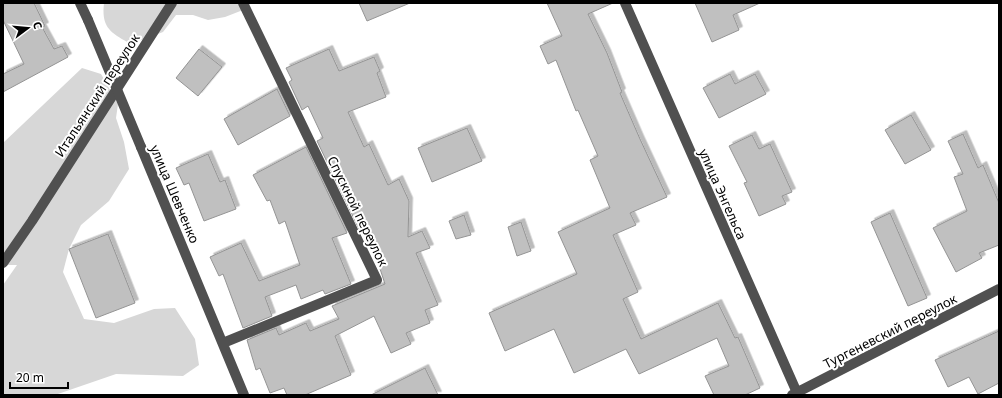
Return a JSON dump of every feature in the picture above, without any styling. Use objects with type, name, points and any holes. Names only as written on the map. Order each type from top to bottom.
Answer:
[{"type":"street","name":"улица Шевченко","points":[[80,3],[142,147],[244,395]]},
{"type":"street","name":"Итальянский переулок","points":[[3,263],[45,202],[172,3]]},
{"type":"street","name":"Спускной переулок","points":[[223,343],[377,280],[243,3]]},
{"type":"street","name":"улица Энгельса","points":[[625,3],[796,394]]},
{"type":"street","name":"Тургеневский переулок","points":[[796,394],[999,289]]},
{"type":"shaded area","points":[[104,3],[244,3],[243,10],[225,17],[208,20],[193,15],[176,15],[163,32],[131,44],[109,29],[104,18]]},
{"type":"shaded area","points":[[82,68],[101,74],[118,104],[116,118],[124,142],[129,169],[109,201],[81,225],[69,249],[63,272],[84,319],[114,323],[154,309],[175,308],[195,339],[199,365],[183,376],[116,374],[55,395],[3,395],[3,285],[17,265],[3,265],[3,143]]},
{"type":"building","points":[[3,3],[34,3],[45,26],[42,27],[54,49],[62,46],[68,57],[3,92],[3,74],[24,64],[3,20]]},
{"type":"building","points":[[359,3],[410,3],[367,21]]},
{"type":"building","points":[[547,3],[613,3],[588,14],[607,53],[622,92],[620,93],[667,197],[630,213],[636,225],[613,235],[638,292],[623,299],[641,339],[718,303],[735,338],[738,337],[760,388],[745,395],[714,395],[705,376],[729,366],[717,338],[639,374],[626,349],[574,373],[554,329],[505,351],[489,313],[577,274],[558,232],[610,208],[590,160],[598,156],[578,110],[576,111],[556,60],[548,64],[540,46],[562,36]]},
{"type":"building","points":[[695,3],[760,3],[733,15],[739,30],[712,42]]},
{"type":"building","points":[[199,49],[222,67],[198,96],[176,78]]},
{"type":"building","points":[[329,49],[339,71],[374,57],[380,71],[377,73],[386,97],[348,112],[364,147],[369,144],[388,185],[399,179],[409,201],[408,237],[422,231],[430,248],[416,253],[438,305],[425,310],[430,323],[406,333],[411,344],[391,353],[374,316],[335,336],[351,375],[305,395],[287,395],[284,388],[270,393],[260,368],[256,370],[247,340],[276,328],[279,335],[306,323],[310,331],[339,319],[332,306],[385,284],[366,226],[359,229],[317,141],[323,138],[308,106],[302,110],[289,82],[292,80],[286,68]]},
{"type":"building","points":[[730,74],[735,84],[755,74],[766,94],[719,118],[703,88]]},
{"type":"building","points":[[277,89],[290,116],[238,145],[224,119]]},
{"type":"building","points":[[911,115],[931,150],[905,164],[885,130]]},
{"type":"building","points":[[467,128],[482,161],[432,182],[418,148]]},
{"type":"building","points":[[963,134],[978,168],[983,165],[999,203],[999,245],[979,253],[982,258],[956,272],[933,228],[967,211],[954,177],[963,174],[948,141]]},
{"type":"building","points":[[752,135],[759,149],[770,144],[792,192],[782,196],[786,204],[759,216],[744,183],[747,182],[729,146]]},
{"type":"building","points":[[306,147],[347,233],[332,238],[351,284],[325,294],[323,290],[301,299],[296,285],[265,297],[272,316],[243,328],[223,274],[219,276],[210,257],[241,243],[259,281],[300,265],[285,221],[279,224],[270,200],[267,201],[253,175]]},
{"type":"building","points":[[208,154],[220,182],[225,180],[236,209],[204,221],[189,183],[184,185],[176,168]]},
{"type":"building","points":[[890,213],[927,298],[908,306],[871,222]]},
{"type":"building","points":[[464,215],[471,235],[456,239],[449,221]]},
{"type":"building","points":[[521,222],[531,251],[517,256],[508,227]]},
{"type":"building","points":[[108,234],[135,303],[96,318],[69,249]]},
{"type":"building","points":[[999,331],[999,383],[978,394],[969,377],[948,387],[935,360]]},
{"type":"building","points":[[425,368],[438,395],[371,395]]}]
